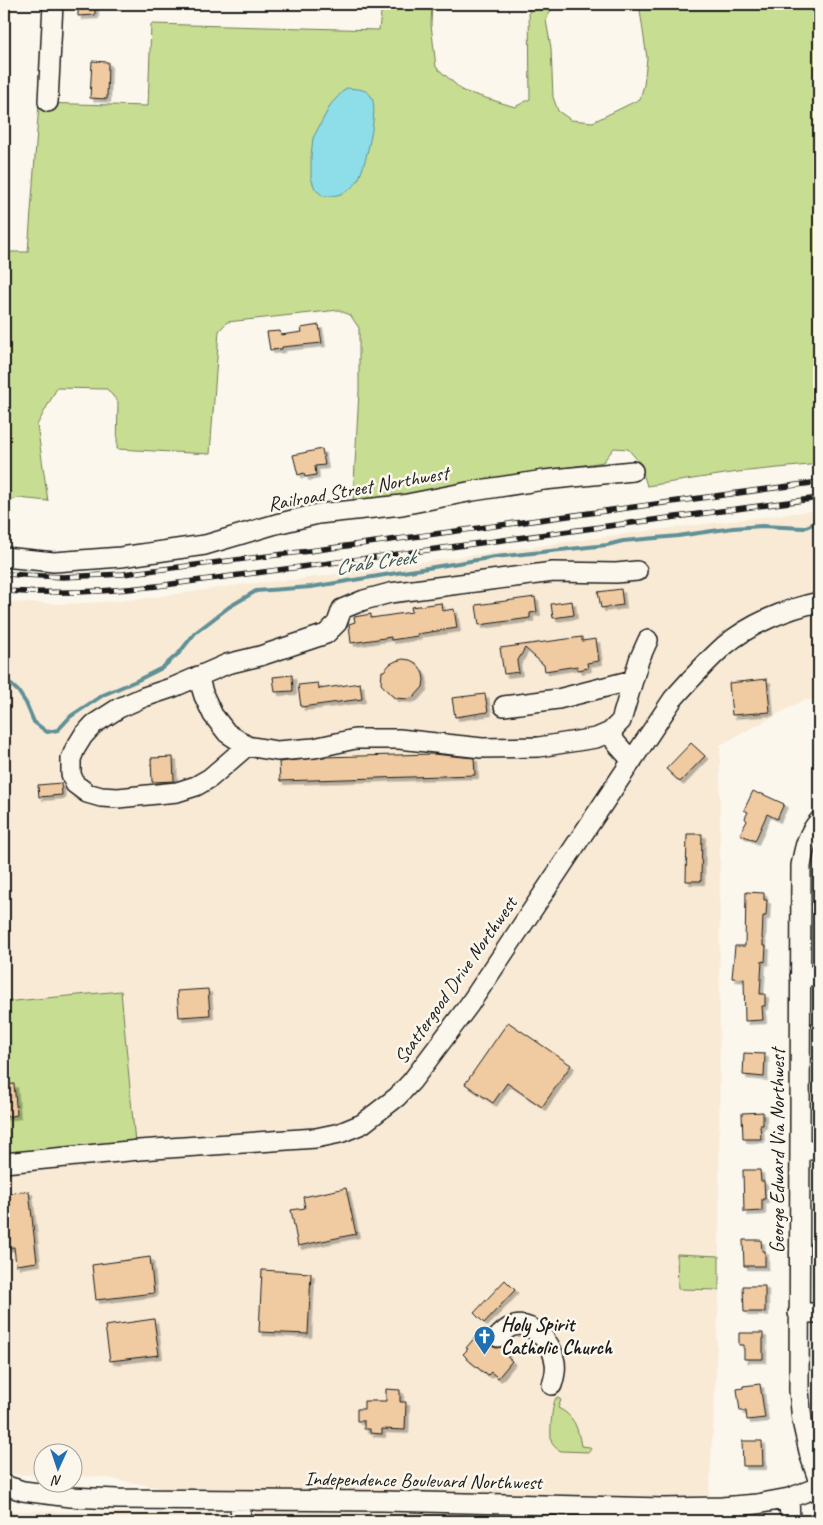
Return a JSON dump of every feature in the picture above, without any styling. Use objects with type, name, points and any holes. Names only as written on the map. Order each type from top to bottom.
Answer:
[{"type":"street","points":[[48,102],[53,4]]},
{"type":"street","name":"Railroad Street Northwest","points":[[4,557],[54,562],[130,556],[205,545],[318,514],[402,505],[544,480],[632,472]]},
{"type":"street","points":[[247,746],[210,778],[196,786],[177,792],[128,797],[101,797],[86,793],[75,784],[71,774],[71,760],[75,749],[94,724],[119,708],[227,664],[260,656],[326,634],[337,623],[342,609],[364,600],[390,594],[553,572],[616,574],[637,571]]},
{"type":"street","name":"Scattergood Drive Northwest","points":[[4,1163],[139,1150],[316,1138],[340,1133],[362,1124],[397,1097],[412,1081],[468,1004],[673,700],[725,645],[764,620],[819,602]]},
{"type":"street","points":[[198,676],[204,696],[213,715],[227,733],[247,746],[276,752],[314,748],[356,739],[399,739],[482,748],[539,747],[596,738],[610,732],[621,721],[639,660],[648,640]]},
{"type":"street","points":[[504,706],[558,699],[633,680]]},
{"type":"street","points":[[610,732],[616,743],[632,761]]},
{"type":"street","name":"George Edward Via Northwest","points":[[819,821],[805,844],[801,866],[798,1314],[799,1390],[802,1422],[810,1456],[819,1482]]},
{"type":"street","points":[[800,976],[819,976]]},
{"type":"street","points":[[800,1150],[819,1150]]},
{"type":"street","points":[[798,1314],[819,1313]]},
{"type":"street","points":[[498,1337],[512,1326],[521,1325],[531,1328],[540,1334],[551,1348],[555,1358],[556,1368],[552,1385]]},
{"type":"street","name":"Independence Boulevard Northwest","points":[[4,1485],[23,1491],[70,1497],[241,1500],[522,1512],[722,1507],[756,1504],[789,1498],[819,1486]]},
{"type":"street","points":[[4,1499],[23,1491]]},
{"type":"street","points":[[789,1498],[790,1521]]},
{"type":"street","points":[[240,1521],[241,1500]]},
{"type":"shaded area","points":[[819,510],[819,700],[804,700],[720,745],[719,1290],[709,1498],[420,1492],[178,1491],[102,1477],[82,1476],[82,1442],[32,1442],[32,1475],[4,1474],[4,1170],[135,1143],[121,991],[4,1002],[4,602],[63,604],[149,598],[639,532]]},
{"type":"shaded area","points":[[350,1510],[710,1517],[710,1521],[4,1521],[4,1511],[164,1513]]},
{"type":"green space","points":[[382,4],[432,4],[431,24],[436,67],[463,91],[515,107],[530,99],[529,4],[554,4],[546,20],[551,48],[553,97],[558,111],[571,120],[593,122],[640,99],[644,85],[647,58],[639,4],[816,4],[817,14],[819,14],[819,464],[738,472],[647,486],[640,463],[628,449],[614,448],[603,462],[384,498],[353,501],[359,391],[359,328],[351,316],[339,310],[227,322],[219,331],[210,454],[117,449],[118,402],[107,389],[57,388],[37,425],[48,501],[18,498],[4,503],[4,252],[28,252],[39,103],[148,106],[151,24],[379,30]]},
{"type":"green space","points":[[121,991],[135,1143],[4,1154],[4,1002]]},
{"type":"green space","points":[[677,1254],[719,1256],[719,1290],[678,1289]]},
{"type":"green space","points":[[556,1398],[561,1400],[558,1408],[564,1411],[575,1424],[581,1446],[591,1448],[589,1452],[561,1451],[553,1444],[551,1439],[551,1420]]},
{"type":"water","points":[[346,88],[363,90],[369,93],[373,103],[373,125],[364,165],[357,182],[350,189],[342,193],[333,196],[323,196],[315,189],[311,178],[313,138],[331,104]]},
{"type":"building","points":[[78,4],[95,4],[95,15],[78,16]]},
{"type":"building","points":[[92,61],[108,62],[107,99],[90,98]]},
{"type":"building","points":[[319,325],[322,343],[270,350],[267,332],[280,331],[281,335],[302,332],[301,328]]},
{"type":"building","points":[[322,449],[325,465],[315,466],[316,475],[305,477],[304,473],[298,475],[293,455]]},
{"type":"building","points":[[621,589],[623,605],[601,608],[598,592]]},
{"type":"building","points":[[535,597],[537,612],[530,613],[530,618],[479,625],[476,605]]},
{"type":"building","points":[[572,601],[574,615],[553,618],[551,604]]},
{"type":"building","points":[[441,603],[442,611],[454,609],[457,628],[391,640],[391,637],[351,643],[349,624],[355,622],[354,617],[371,614],[371,618],[412,612],[411,607]]},
{"type":"building","points":[[582,637],[582,641],[596,639],[599,661],[587,663],[588,668],[578,670],[577,666],[545,671],[544,665],[525,648],[517,662],[519,672],[504,674],[500,648]]},
{"type":"building","points":[[403,659],[416,663],[423,674],[424,680],[423,687],[414,697],[408,699],[395,698],[381,684],[382,671],[390,664]]},
{"type":"building","points":[[292,675],[293,691],[275,692],[273,677]]},
{"type":"building","points":[[767,679],[770,712],[732,715],[729,683]]},
{"type":"building","points":[[318,683],[319,689],[360,683],[362,699],[301,707],[298,685]]},
{"type":"building","points":[[485,694],[488,712],[455,717],[452,698]]},
{"type":"building","points":[[691,743],[705,756],[680,782],[666,769]]},
{"type":"building","points":[[433,754],[474,758],[475,775],[280,781],[279,762],[323,757]]},
{"type":"building","points":[[173,757],[174,781],[152,782],[151,758]]},
{"type":"building","points":[[61,783],[62,795],[39,797],[38,785]]},
{"type":"building","points":[[753,791],[784,804],[777,819],[767,814],[755,841],[740,834],[747,821],[745,818],[748,812],[744,810]]},
{"type":"building","points":[[687,834],[702,834],[701,881],[686,881]]},
{"type":"building","points":[[746,892],[764,893],[764,900],[767,900],[766,916],[763,916],[762,939],[763,946],[766,946],[765,962],[762,961],[760,994],[765,994],[765,1006],[762,1006],[763,1020],[745,1021],[744,979],[732,978],[735,946],[745,946]]},
{"type":"building","points":[[208,989],[210,1015],[179,1017],[177,991]]},
{"type":"building","points":[[508,1022],[571,1065],[542,1107],[507,1083],[493,1103],[465,1084]]},
{"type":"building","points":[[744,1053],[765,1054],[764,1077],[743,1075]]},
{"type":"building","points":[[14,1084],[17,1115],[4,1117],[4,1085]]},
{"type":"building","points":[[763,1112],[763,1125],[760,1125],[761,1139],[743,1139],[742,1113]]},
{"type":"building","points":[[743,1170],[760,1170],[761,1181],[764,1181],[765,1199],[762,1199],[762,1211],[744,1212]]},
{"type":"building","points":[[346,1188],[356,1234],[298,1246],[291,1210],[305,1208],[303,1197]]},
{"type":"building","points":[[29,1191],[37,1262],[16,1265],[14,1247],[4,1248],[4,1194]]},
{"type":"building","points":[[743,1240],[761,1240],[762,1251],[765,1251],[765,1266],[744,1266]]},
{"type":"building","points":[[150,1257],[154,1293],[96,1300],[92,1265]]},
{"type":"building","points":[[262,1270],[311,1273],[308,1334],[259,1332]]},
{"type":"building","points":[[505,1280],[515,1290],[484,1323],[474,1313]]},
{"type":"building","points":[[743,1286],[765,1286],[765,1312],[744,1312]]},
{"type":"building","points":[[154,1319],[159,1355],[110,1361],[105,1326]]},
{"type":"building","name":"Holy Spirit Catholic Church","points":[[482,1329],[487,1333],[490,1345],[496,1348],[503,1347],[508,1352],[505,1355],[512,1361],[498,1378],[491,1372],[488,1375],[484,1373],[463,1354]]},
{"type":"building","points":[[739,1333],[763,1333],[763,1359],[744,1359],[744,1345],[739,1345]]},
{"type":"building","points":[[760,1384],[765,1418],[747,1420],[746,1411],[740,1411],[737,1389],[743,1388],[743,1386]]},
{"type":"building","points":[[386,1389],[400,1390],[400,1402],[406,1402],[405,1430],[382,1429],[382,1434],[370,1433],[370,1429],[364,1429],[364,1421],[357,1421],[357,1409],[364,1409],[364,1401],[386,1401]]},
{"type":"building","points":[[742,1441],[762,1441],[763,1466],[743,1466]]},
{"type":"waterway","name":"Crab Creek","points":[[4,680],[18,691],[26,703],[34,722],[47,732],[58,730],[71,716],[103,695],[162,668],[179,653],[195,633],[229,607],[256,591],[311,587],[495,557],[607,545],[623,541],[733,528],[762,526],[804,528],[819,521]]},
{"type":"railway","points":[[4,574],[63,577],[123,574],[309,551],[819,482]]},
{"type":"railway","points":[[4,591],[80,592],[157,586],[819,498]]},
{"type":"place","name":"Holy Spirit Catholic Church","points":[[485,1355]]}]
